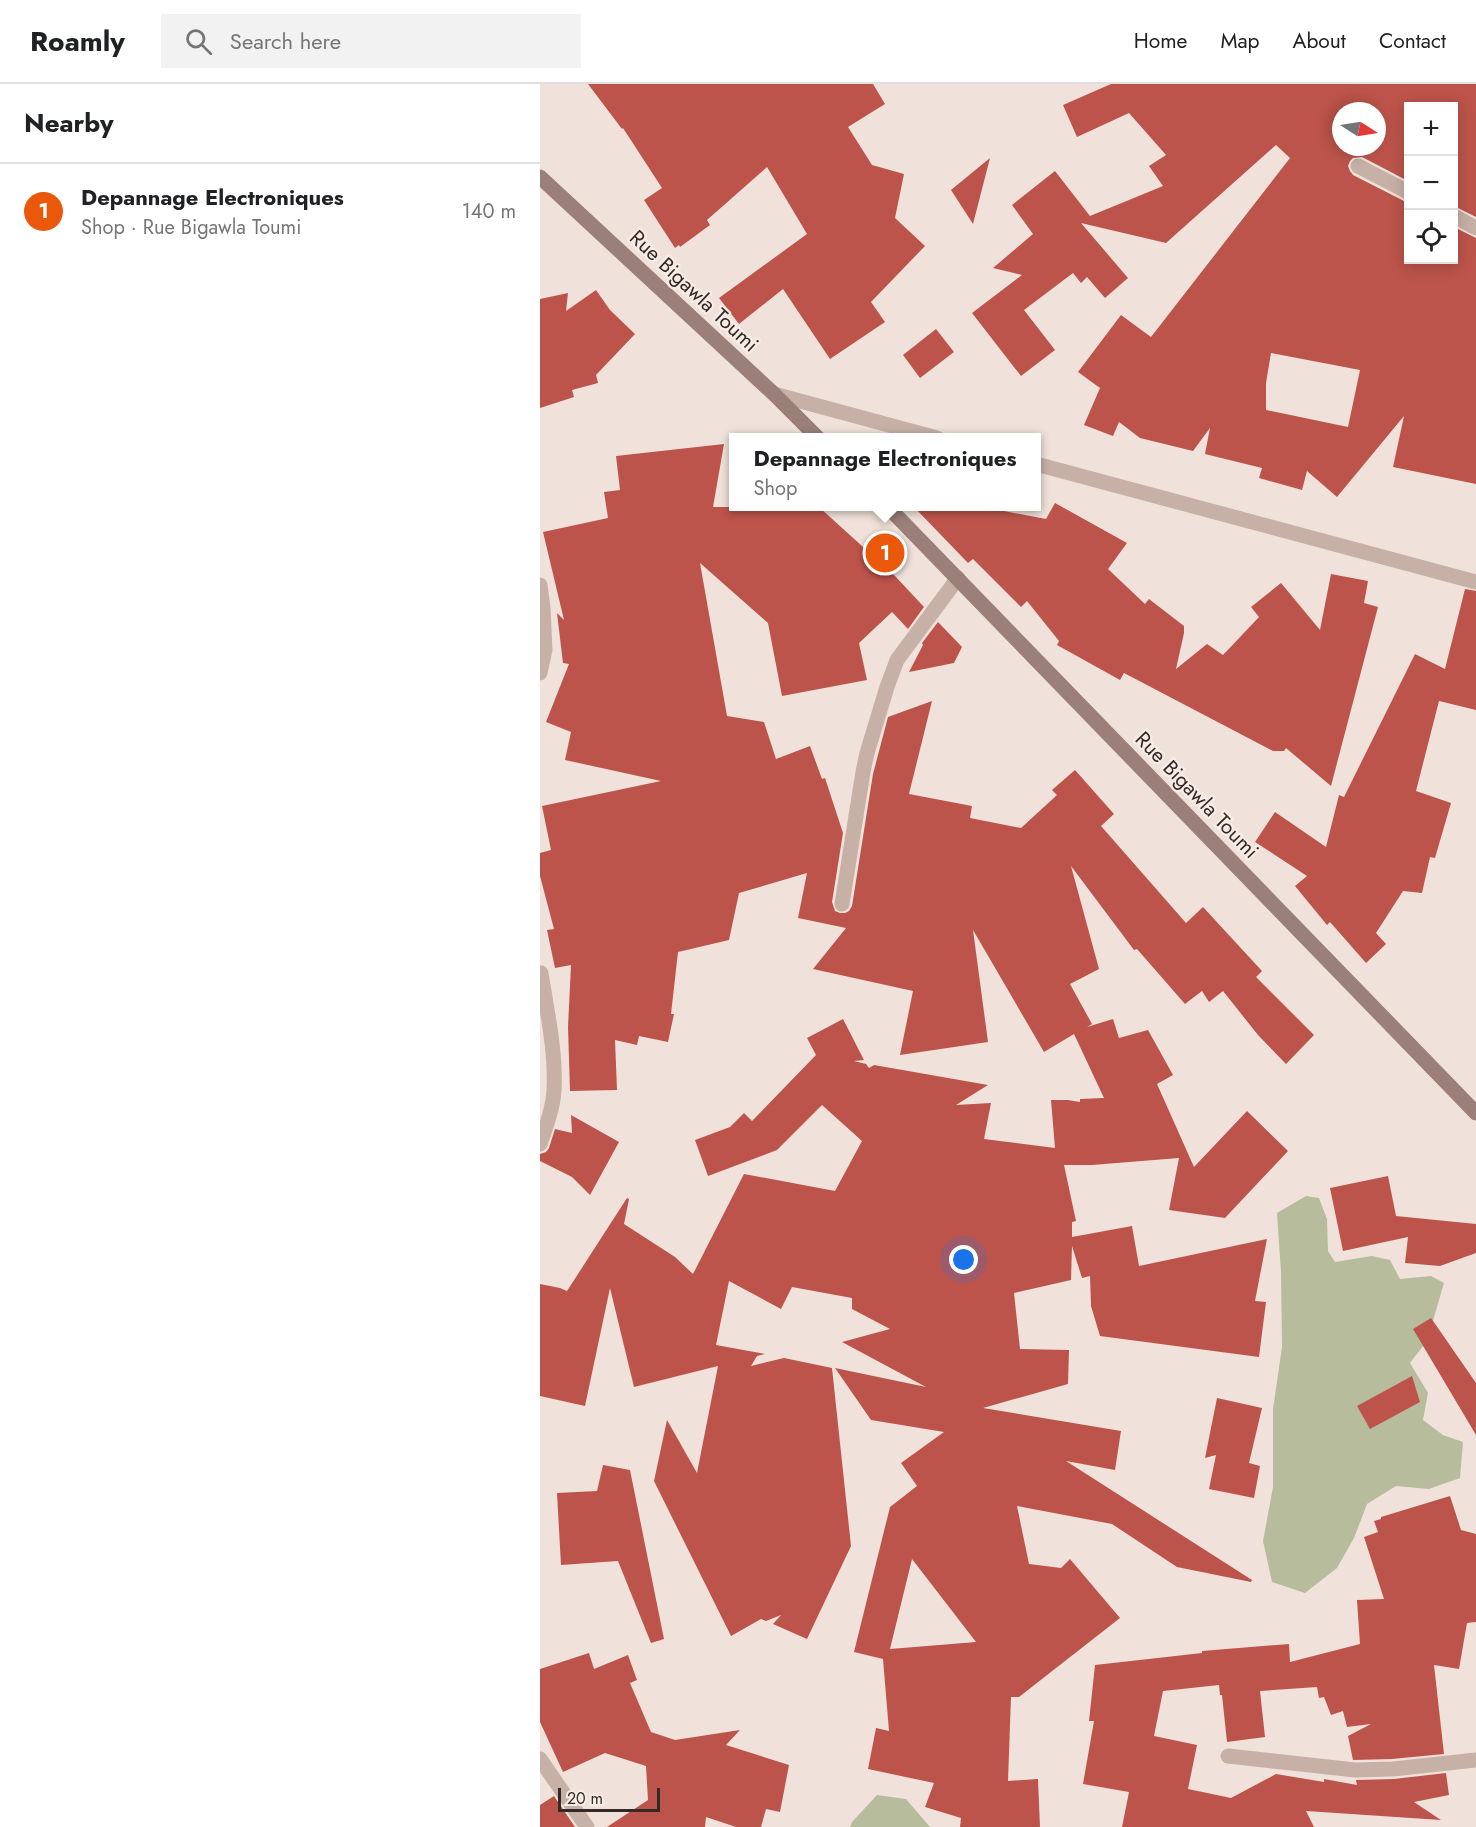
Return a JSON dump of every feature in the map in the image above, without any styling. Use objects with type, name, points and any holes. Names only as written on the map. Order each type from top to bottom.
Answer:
[{"type":"street","points":[[1358,166],[1404,190]]},
{"type":"street","name":"Rue Bigawla Toumi","points":[[540,177],[813,433]]},
{"type":"street","points":[[1458,218],[1476,228]]},
{"type":"street","points":[[774,394],[919,433]]},
{"type":"street","points":[[1041,465],[1476,582]]},
{"type":"street","name":"Rue Bigawla Toumi","points":[[891,511],[1476,1113]]},
{"type":"street","points":[[842,904],[863,772],[887,687],[897,660],[958,578]]},
{"type":"street","points":[[540,585],[545,650],[540,673]]},
{"type":"street","points":[[540,972],[554,1052],[554,1092],[540,1144]]},
{"type":"street","points":[[1228,1756],[1355,1770],[1476,1760]]},
{"type":"street","points":[[540,1759],[587,1827]]},
{"type":"green space","points":[[1306,1196],[1319,1198],[1327,1219],[1328,1251],[1335,1262],[1372,1256],[1390,1260],[1400,1279],[1431,1276],[1444,1283],[1427,1341],[1410,1363],[1428,1393],[1423,1420],[1443,1435],[1463,1442],[1460,1478],[1429,1489],[1396,1486],[1367,1504],[1354,1538],[1337,1568],[1305,1593],[1272,1582],[1263,1541],[1273,1487],[1273,1409],[1282,1347],[1277,1213]]},
{"type":"green space","points":[[877,1795],[906,1799],[930,1827],[850,1827]]},
{"type":"building","points":[[588,84],[873,84],[885,104],[848,127],[872,165],[904,174],[895,218],[925,246],[871,302],[885,322],[830,359],[783,289],[739,324],[719,298],[807,234],[767,167],[707,220],[710,225],[680,247],[679,245],[675,248],[644,200],[662,188],[623,128]]},
{"type":"building","points":[[1111,84],[1476,84],[1476,217],[1458,208],[1458,102],[1404,102],[1404,179],[1362,157],[1353,158],[1348,166],[1353,175],[1404,201],[1404,264],[1458,264],[1458,229],[1476,238],[1476,484],[1393,467],[1404,416],[1337,497],[1307,471],[1302,490],[1259,478],[1262,468],[1205,454],[1210,428],[1193,451],[1140,438],[1119,422],[1113,436],[1084,425],[1100,388],[1078,372],[1121,315],[1151,337],[1290,158],[1276,145],[1166,243],[1081,223],[1128,278],[1105,298],[1087,277],[1081,283],[1073,273],[1024,310],[1055,350],[1021,376],[972,313],[1022,275],[993,268],[1033,234],[1012,205],[1055,171],[1090,216],[1163,186],[1149,166],[1166,155],[1129,113],[1077,137],[1063,105]],"holes":[[[1271,353],[1360,370],[1348,427],[1266,410],[1266,383]]]},
{"type":"building","points":[[990,158],[973,224],[951,190]]},
{"type":"building","points":[[596,290],[610,310],[635,334],[596,375],[598,383],[572,390],[574,397],[540,408],[540,299],[568,293],[566,311]]},
{"type":"building","points":[[936,329],[954,352],[920,378],[903,355]]},
{"type":"building","points":[[724,444],[713,507],[729,507],[729,511],[823,511],[895,576],[924,607],[908,629],[892,612],[859,643],[867,680],[782,696],[768,623],[700,563],[727,716],[764,722],[776,759],[810,746],[822,779],[825,778],[843,833],[832,902],[835,911],[845,913],[852,906],[873,774],[888,717],[932,701],[909,794],[972,806],[970,818],[1021,828],[1057,795],[1052,790],[1075,770],[1114,814],[1101,826],[1186,923],[1203,907],[1262,971],[1256,977],[1314,1035],[1286,1064],[1258,1035],[1223,991],[1209,1002],[1202,991],[1185,1004],[1137,949],[1134,950],[1071,866],[1099,969],[1070,984],[1092,1024],[1087,1027],[1113,1019],[1119,1038],[1148,1030],[1173,1075],[1157,1084],[1194,1167],[1247,1111],[1288,1151],[1225,1218],[1169,1210],[1179,1158],[1064,1165],[1076,1221],[1072,1222],[1072,1237],[1132,1226],[1139,1266],[1267,1239],[1255,1301],[1266,1302],[1259,1357],[1100,1336],[1091,1306],[1090,1276],[1082,1278],[1072,1246],[1071,1280],[1014,1293],[1020,1349],[1069,1350],[1068,1384],[983,1408],[1121,1431],[1115,1470],[1066,1461],[1252,1580],[1251,1582],[1177,1567],[1112,1524],[1017,1506],[1029,1564],[1061,1568],[1070,1559],[1120,1618],[1019,1697],[1011,1697],[1008,1781],[1038,1779],[1040,1827],[960,1827],[961,1818],[925,1807],[934,1783],[868,1769],[876,1728],[889,1731],[883,1659],[854,1652],[890,1507],[917,1486],[901,1463],[944,1432],[871,1420],[835,1368],[926,1387],[842,1342],[890,1329],[852,1309],[852,1298],[792,1287],[781,1309],[729,1281],[716,1345],[765,1354],[757,1356],[751,1366],[784,1358],[832,1368],[851,1546],[807,1639],[773,1624],[781,1615],[766,1621],[761,1619],[731,1636],[654,1481],[667,1420],[697,1473],[718,1366],[634,1387],[610,1288],[585,1406],[540,1396],[540,1284],[567,1291],[627,1198],[629,1199],[624,1224],[675,1257],[693,1274],[744,1174],[835,1191],[862,1141],[822,1105],[777,1150],[708,1176],[695,1140],[730,1127],[744,1113],[752,1121],[816,1055],[807,1038],[843,1019],[864,1060],[854,1061],[866,1064],[869,1068],[874,1065],[988,1085],[956,1105],[991,1103],[984,1139],[1055,1148],[1051,1100],[1080,1102],[1080,1099],[1104,1098],[1074,1034],[1044,1052],[973,930],[988,1042],[900,1055],[913,991],[813,969],[846,928],[798,918],[807,873],[739,893],[729,940],[678,952],[671,1014],[674,1014],[668,1042],[639,1036],[637,1045],[615,1040],[617,1090],[570,1091],[568,1027],[571,965],[555,968],[547,930],[554,929],[540,876],[540,853],[551,850],[542,806],[661,781],[565,760],[571,732],[546,722],[569,664],[563,663],[557,613],[564,620],[543,532],[608,518],[604,492],[620,490],[616,456]],"holes":[[[912,1559],[976,1642],[890,1649]]]},
{"type":"building","points":[[1055,503],[1127,543],[1108,569],[1145,604],[1149,599],[1184,626],[1176,669],[1207,644],[1223,655],[1259,617],[1251,607],[1281,583],[1320,630],[1331,574],[1368,581],[1364,603],[1378,607],[1331,786],[1286,748],[1284,751],[1273,751],[1124,673],[1120,680],[1057,645],[1059,641],[1027,601],[1021,607],[973,559],[968,563],[918,511],[1004,511],[1046,519]]},
{"type":"building","points":[[1465,589],[1476,591],[1476,710],[1439,701],[1416,791],[1451,803],[1435,858],[1430,857],[1422,893],[1403,891],[1376,933],[1386,944],[1366,963],[1330,922],[1327,925],[1295,886],[1307,876],[1255,842],[1275,812],[1326,847],[1339,795],[1344,797],[1415,654],[1445,669]]},
{"type":"building","points":[[938,622],[962,647],[954,663],[909,672],[922,643]]},
{"type":"building","points":[[571,1115],[619,1142],[590,1195],[572,1177],[540,1161],[540,1154],[549,1148],[555,1129],[572,1133]]},
{"type":"building","points":[[1388,1176],[1396,1216],[1476,1224],[1476,1253],[1440,1266],[1405,1263],[1408,1237],[1343,1251],[1330,1188]]},
{"type":"building","points":[[1431,1318],[1476,1383],[1476,1435],[1413,1329]]},
{"type":"building","points":[[1412,1376],[1420,1402],[1370,1429],[1357,1406]]},
{"type":"building","points":[[1217,1398],[1262,1408],[1249,1463],[1260,1466],[1254,1498],[1209,1489],[1216,1455],[1205,1458]]},
{"type":"building","points":[[603,1465],[630,1470],[664,1639],[651,1643],[618,1561],[561,1565],[557,1493],[597,1491]]},
{"type":"building","points":[[1450,1496],[1461,1530],[1476,1534],[1476,1622],[1467,1623],[1459,1669],[1434,1665],[1444,1754],[1353,1760],[1348,1736],[1371,1724],[1347,1727],[1343,1711],[1331,1715],[1324,1697],[1319,1698],[1317,1687],[1260,1691],[1265,1737],[1227,1742],[1219,1685],[1163,1691],[1154,1736],[1197,1745],[1188,1789],[1231,1798],[1276,1774],[1357,1785],[1356,1780],[1394,1779],[1446,1773],[1449,1795],[1414,1802],[1441,1820],[1306,1811],[1314,1827],[1122,1827],[1129,1792],[1083,1784],[1094,1721],[1089,1721],[1095,1665],[1202,1653],[1202,1651],[1289,1644],[1290,1662],[1360,1644],[1357,1600],[1384,1599],[1364,1537],[1378,1532],[1374,1521],[1381,1517]]},
{"type":"building","points":[[589,1653],[594,1669],[628,1655],[637,1680],[630,1683],[651,1732],[675,1740],[740,1730],[726,1745],[789,1765],[780,1812],[766,1809],[761,1827],[736,1827],[706,1817],[705,1827],[607,1827],[648,1800],[646,1766],[605,1753],[563,1772],[540,1722],[540,1669]]},
{"type":"building","points":[[554,1796],[575,1827],[540,1827],[540,1805]]},
{"type":"place","name":"Depannage Electroniques","points":[[885,553]]}]
